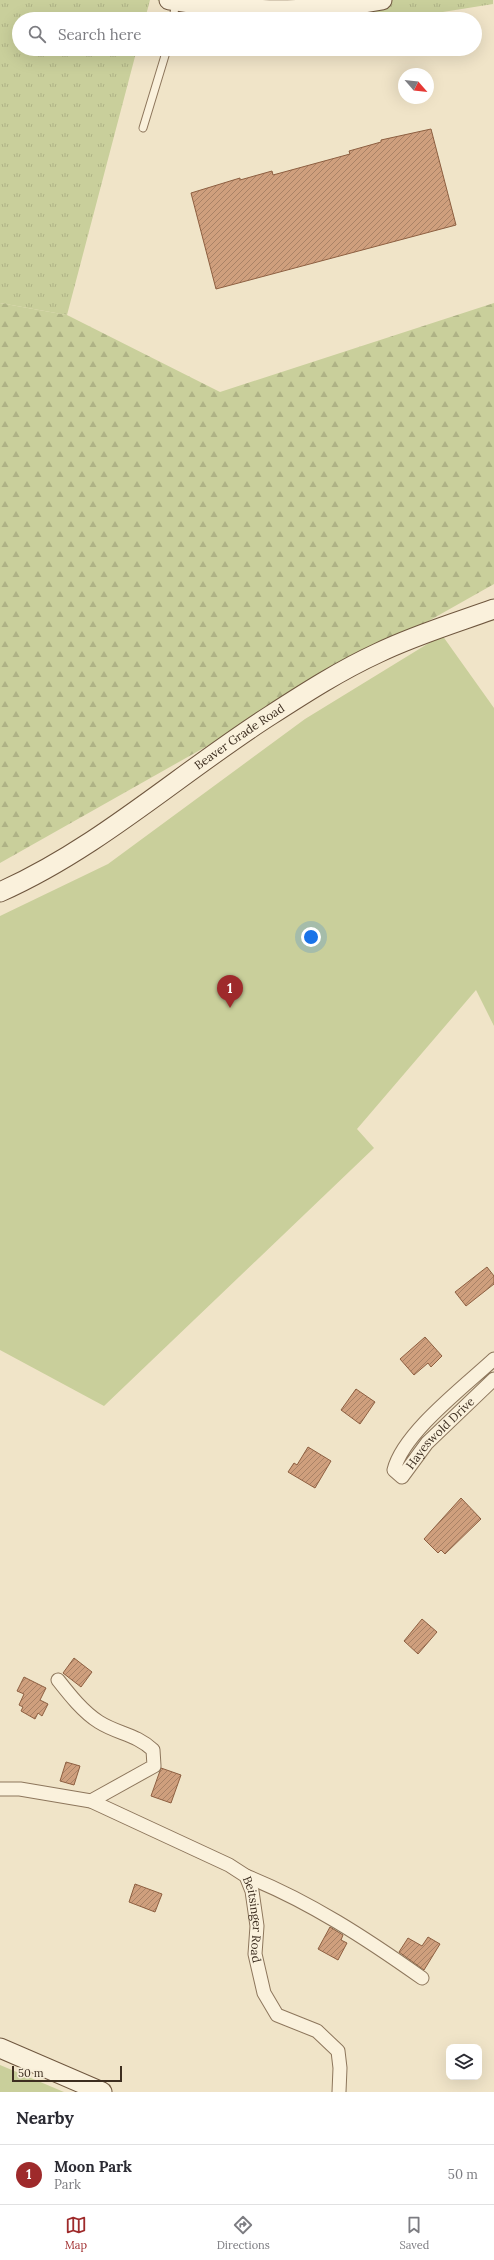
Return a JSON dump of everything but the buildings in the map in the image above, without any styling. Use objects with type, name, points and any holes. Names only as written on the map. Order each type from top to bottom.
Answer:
[{"type":"main road","points":[[173,7],[296,11],[343,8],[382,0]]},
{"type":"main road","name":"Beaver Grade Road","points":[[0,892],[32,877],[110,828],[270,716],[338,674],[394,645],[494,609]]},
{"type":"main road","points":[[0,2048],[102,2092]]},
{"type":"street","name":"Hayeswold Drive","points":[[494,1359],[415,1432],[403,1448],[395,1463],[394,1470],[397,1474],[402,1477],[427,1443],[494,1379]]},
{"type":"street","points":[[58,1680],[85,1710],[99,1722],[144,1741],[153,1750],[154,1766],[91,1801]]},
{"type":"street","name":"Beitsinger Road","points":[[0,1789],[20,1789],[91,1801],[229,1865],[246,1876],[252,1891],[257,1926],[255,1954],[264,1993],[277,2015],[317,2031],[338,2051],[340,2068],[339,2092]]},
{"type":"street","points":[[246,1876],[293,1897],[319,1912],[422,1978]]},
{"type":"lane","points":[[143,128],[165,56]]},
{"type":"green space","points":[[0,0],[150,0],[147,12],[12,12],[12,56],[135,56],[67,315],[0,303]]},
{"type":"green space","points":[[157,0],[493,0],[493,4],[443,12],[181,12]]},
{"type":"green space","points":[[0,303],[67,315],[220,392],[494,303],[494,584],[0,863]]},
{"type":"green space","points":[[442,635],[494,708],[494,1026],[476,990],[357,1129],[374,1148],[104,1406],[0,1350],[0,916],[108,864],[305,719]]},
{"type":"green space","points":[[0,2065],[64,2092],[0,2092]]},
{"type":"place","name":"Moon Park","points":[[230,1008]]}]
